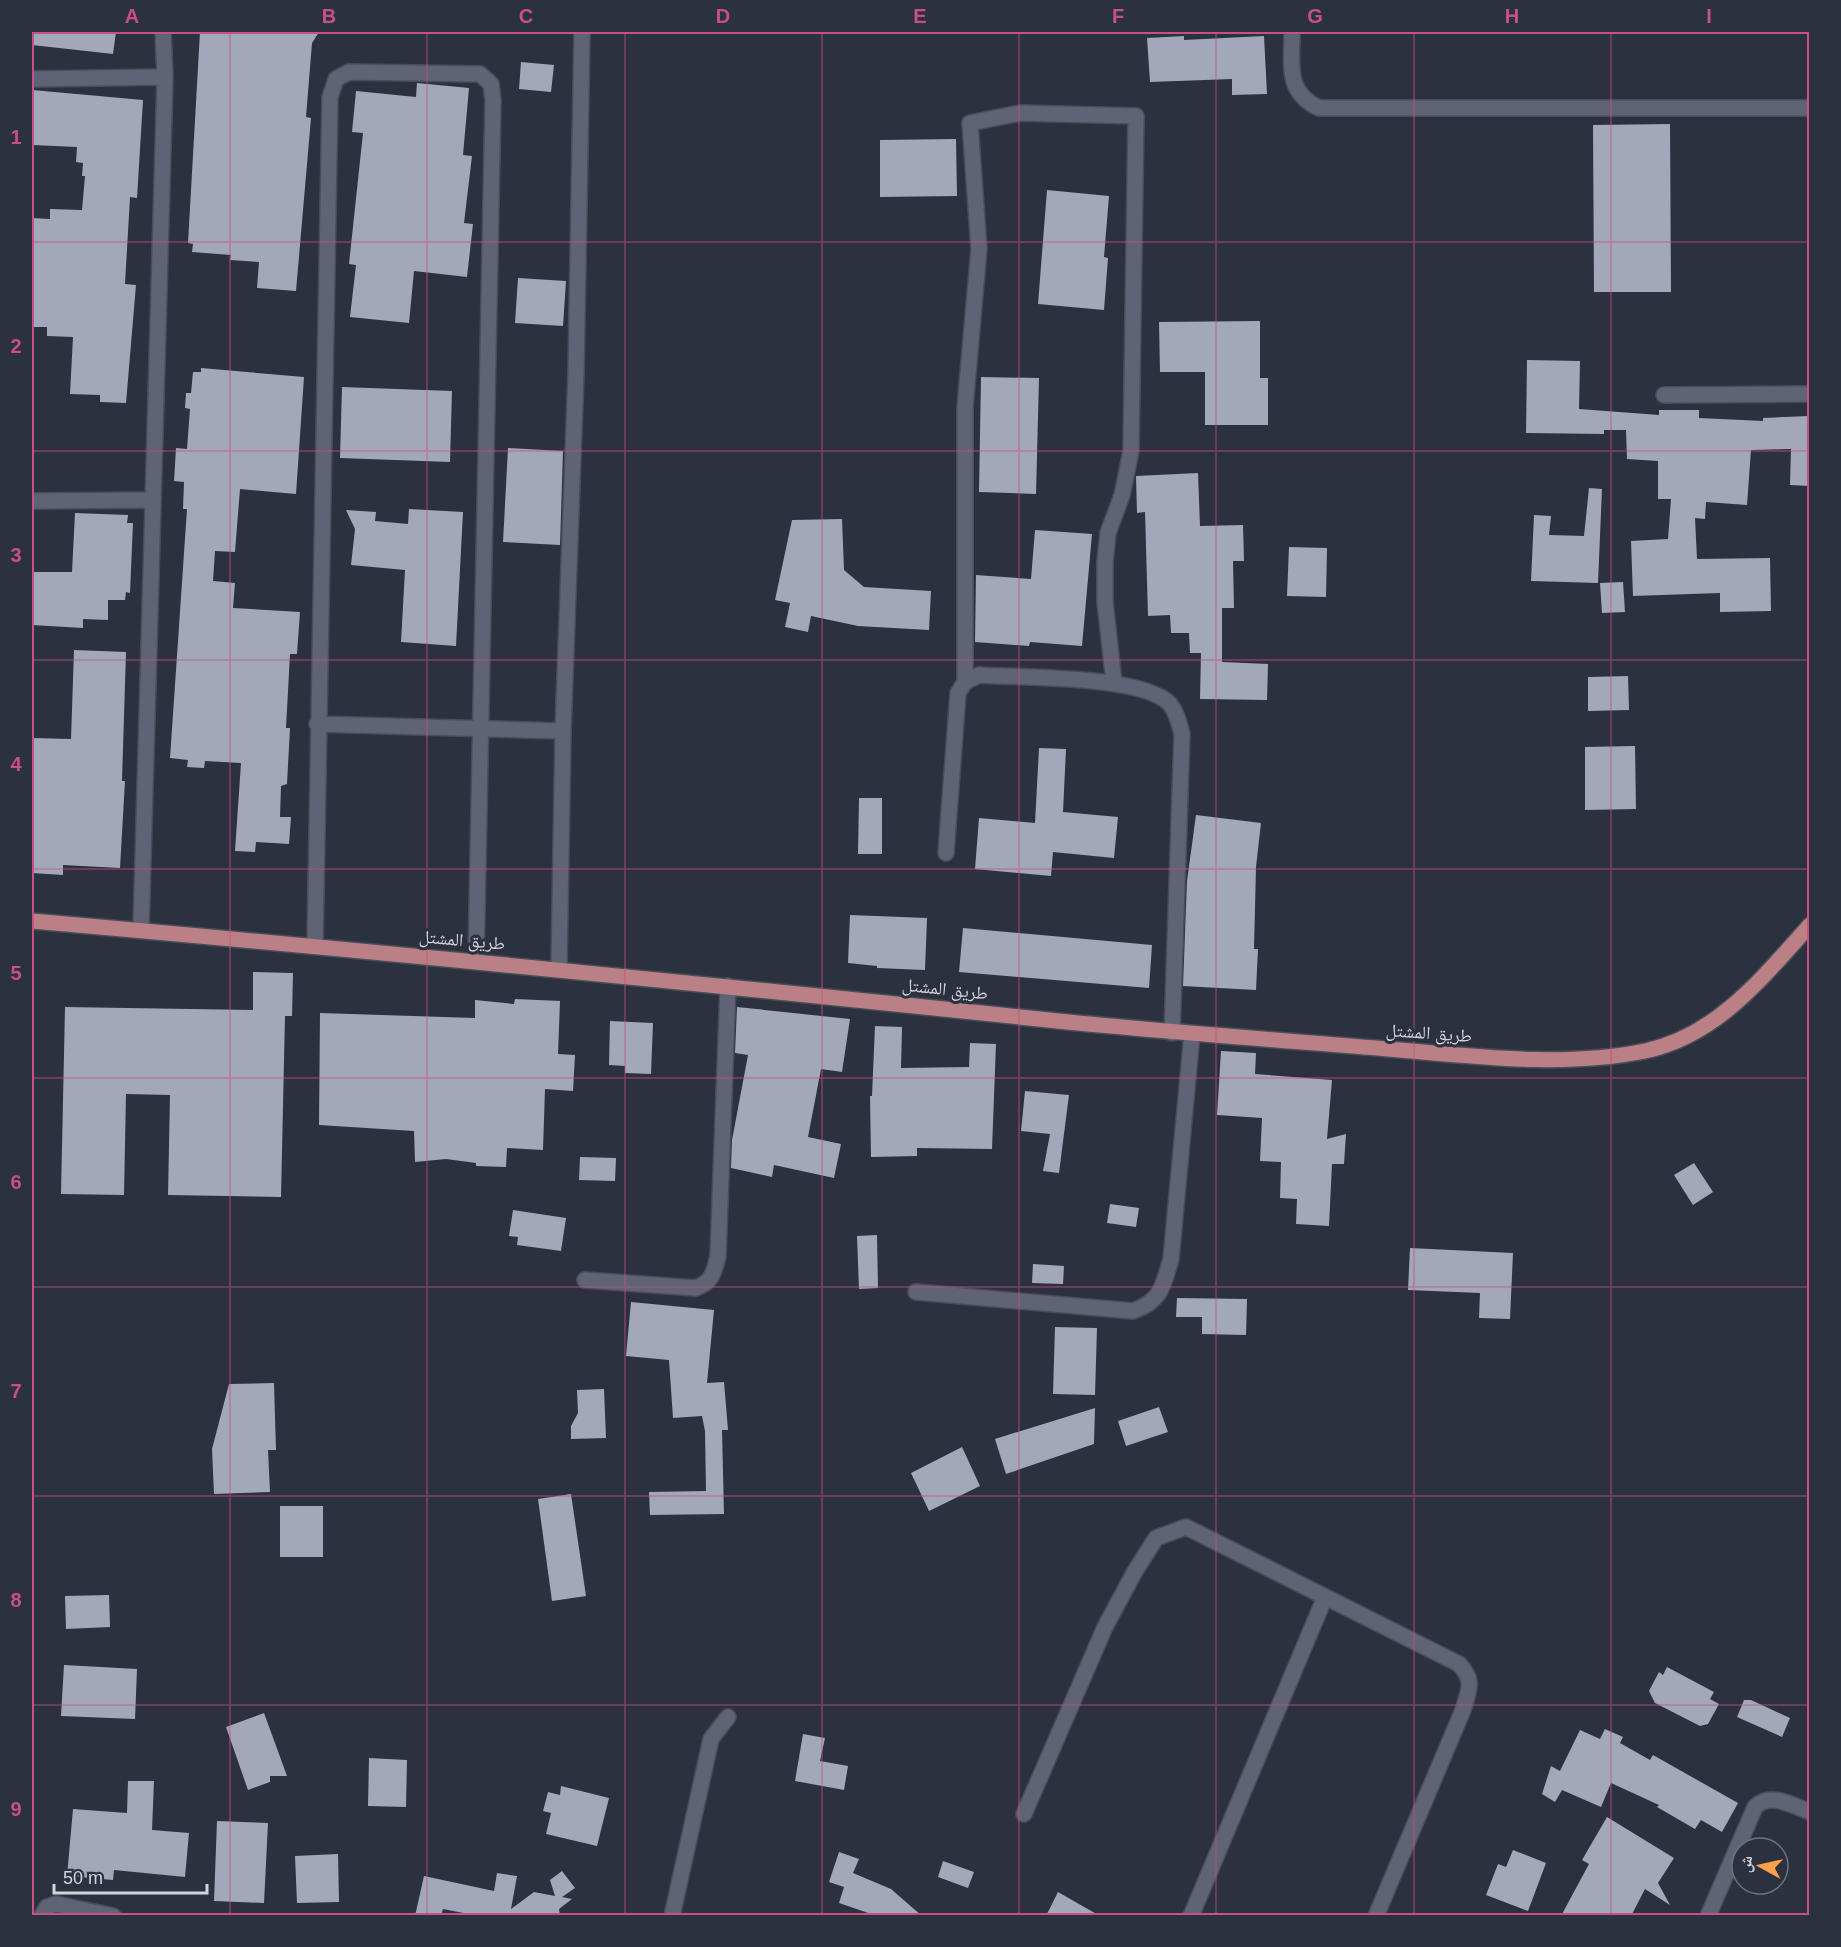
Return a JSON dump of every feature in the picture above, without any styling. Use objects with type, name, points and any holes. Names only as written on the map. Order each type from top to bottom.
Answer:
[{"type":"main road","name":"طريق المشتل","points":[[32,921],[559,968],[1172,1033],[1485,1057],[1593,1058],[1649,1050],[1707,1027],[1748,993],[1809,925]]},
{"type":"street","points":[[141,930],[151,500],[165,77],[164,32]]},
{"type":"street","points":[[559,968],[563,731],[576,373],[582,32]]},
{"type":"street","points":[[1292,32],[1293,80],[1298,94],[1306,102],[1319,108],[1809,108]]},
{"type":"street","points":[[315,946],[317,724],[330,97],[336,79],[349,72],[480,74],[491,84],[493,100],[478,730],[476,961]]},
{"type":"street","points":[[32,79],[165,77]]},
{"type":"street","points":[[965,682],[965,407],[979,249],[970,123],[1020,113],[1136,116],[1131,451],[1122,495],[1108,533],[1105,562],[1105,602],[1114,683]]},
{"type":"street","points":[[1664,395],[1809,394]]},
{"type":"street","points":[[32,501],[151,500]]},
{"type":"street","points":[[946,853],[958,693],[965,682],[979,675],[1114,683],[1152,692],[1169,703],[1178,716],[1182,734],[1172,1033]]},
{"type":"street","points":[[317,724],[563,731]]},
{"type":"street","points":[[585,1280],[696,1288],[706,1284],[713,1276],[718,1256],[729,986]]},
{"type":"street","points":[[915,1292],[1133,1311],[1147,1306],[1160,1293],[1171,1259],[1192,1034]]},
{"type":"street","points":[[1024,1814],[1105,1627],[1156,1538],[1186,1527],[1459,1664],[1469,1675],[1470,1686],[1463,1710],[1376,1916]]},
{"type":"street","points":[[1191,1916],[1325,1597]]},
{"type":"street","points":[[672,1916],[711,1739],[728,1717]]},
{"type":"street","points":[[1708,1916],[1755,1807],[1761,1801],[1771,1799],[1809,1812]]},
{"type":"street","points":[[42,1916],[47,1907],[56,1904],[113,1916]]},
{"type":"building","points":[[32,32],[116,32],[113,54],[32,45]]},
{"type":"building","points":[[200,32],[319,32],[312,43],[306,117],[311,118],[296,291],[257,288],[259,262],[230,260],[231,255],[192,252],[193,244],[188,243]]},
{"type":"building","points":[[1184,36],[1184,40],[1264,36],[1267,94],[1232,95],[1232,79],[1150,82],[1147,38]]},
{"type":"building","points":[[521,62],[554,65],[551,92],[519,89]]},
{"type":"building","points":[[417,83],[469,88],[463,155],[472,156],[464,223],[473,224],[467,277],[414,271],[409,323],[350,317],[356,265],[349,264],[363,133],[352,132],[356,91],[416,97]]},
{"type":"building","points":[[32,90],[143,100],[137,198],[130,197],[125,284],[136,285],[126,403],[100,402],[100,395],[70,394],[73,337],[47,336],[47,327],[32,327],[32,218],[50,219],[50,209],[82,210],[85,176],[82,176],[83,163],[76,162],[77,147],[32,145]]},
{"type":"building","points":[[1670,124],[1671,292],[1594,292],[1593,125]]},
{"type":"building","points":[[956,139],[957,196],[880,197],[880,140]]},
{"type":"building","points":[[1047,190],[1109,196],[1104,257],[1108,258],[1104,310],[1038,304]]},
{"type":"building","points":[[518,278],[566,281],[563,326],[515,323]]},
{"type":"building","points":[[1260,321],[1260,378],[1268,378],[1268,425],[1205,425],[1205,372],[1160,372],[1159,322]]},
{"type":"building","points":[[1527,360],[1580,361],[1579,409],[1659,415],[1659,410],[1699,410],[1699,418],[1763,421],[1763,418],[1809,416],[1809,486],[1790,485],[1791,449],[1751,450],[1747,505],[1706,502],[1705,519],[1695,518],[1697,559],[1770,558],[1771,611],[1720,612],[1720,593],[1633,596],[1631,541],[1668,539],[1671,499],[1658,499],[1658,461],[1627,459],[1626,430],[1604,430],[1604,434],[1526,433]]},
{"type":"building","points":[[201,368],[304,377],[296,494],[240,489],[235,552],[215,551],[213,581],[235,583],[233,608],[300,612],[297,654],[290,654],[286,728],[290,728],[287,784],[281,786],[280,817],[291,817],[289,844],[256,842],[255,852],[235,851],[241,763],[205,761],[204,768],[187,767],[188,760],[170,758],[187,509],[183,509],[184,482],[174,481],[176,448],[187,449],[190,409],[185,408],[186,393],[191,393],[193,372],[201,372]]},
{"type":"building","points":[[981,377],[1039,378],[1036,494],[979,492]]},
{"type":"building","points":[[342,387],[452,391],[450,462],[340,458]]},
{"type":"building","points":[[508,448],[563,451],[560,545],[503,542]]},
{"type":"building","points":[[1198,473],[1200,526],[1243,525],[1244,561],[1233,561],[1234,608],[1222,608],[1222,662],[1268,664],[1267,700],[1200,699],[1201,653],[1190,653],[1189,633],[1171,633],[1170,615],[1148,616],[1145,512],[1137,513],[1136,476]]},
{"type":"building","points":[[1589,488],[1602,489],[1598,583],[1531,581],[1534,515],[1551,516],[1549,535],[1584,536]]},
{"type":"building","points":[[409,509],[463,512],[456,646],[401,642],[405,570],[351,565],[355,529],[346,510],[376,512],[375,521],[408,524]]},
{"type":"building","points":[[75,513],[128,515],[127,523],[133,523],[130,593],[126,592],[125,600],[108,600],[108,620],[83,619],[83,628],[32,625],[32,572],[72,572]]},
{"type":"building","points":[[842,519],[844,570],[864,587],[931,591],[929,630],[858,626],[811,616],[808,632],[785,627],[790,603],[775,600],[792,520]]},
{"type":"building","points":[[1035,530],[1092,534],[1082,646],[1030,642],[1029,646],[975,642],[976,575],[1031,579]]},
{"type":"building","points":[[1289,547],[1327,548],[1326,597],[1287,596]]},
{"type":"building","points":[[1623,582],[1625,612],[1602,613],[1600,583]]},
{"type":"building","points":[[74,650],[126,652],[122,781],[125,781],[120,868],[63,865],[63,875],[32,873],[32,738],[71,739]]},
{"type":"building","points":[[1628,676],[1629,710],[1588,711],[1588,677]]},
{"type":"building","points":[[1635,746],[1636,809],[1585,810],[1585,747]]},
{"type":"building","points":[[1039,748],[1066,749],[1063,812],[1118,817],[1114,858],[1053,852],[1051,876],[975,869],[979,818],[1035,823]]},
{"type":"building","points":[[859,798],[882,798],[882,854],[858,854]]},
{"type":"building","points":[[1196,815],[1261,823],[1256,867],[1254,949],[1258,949],[1256,990],[1183,986],[1187,881]]},
{"type":"building","points":[[850,915],[927,918],[925,970],[877,968],[877,966],[848,963]]},
{"type":"building","points":[[963,928],[1152,945],[1149,988],[959,972]]},
{"type":"building","points":[[253,972],[293,973],[292,1016],[285,1016],[281,1197],[168,1195],[170,1095],[126,1094],[124,1195],[61,1194],[65,1007],[253,1010]]},
{"type":"building","points":[[515,999],[560,1001],[558,1054],[575,1055],[573,1091],[545,1089],[543,1150],[507,1148],[506,1167],[476,1166],[476,1163],[446,1159],[415,1162],[414,1131],[319,1125],[320,1013],[475,1018],[475,1000],[514,1004]]},
{"type":"building","points":[[737,1007],[850,1019],[842,1072],[821,1069],[808,1137],[841,1144],[834,1178],[774,1165],[772,1177],[731,1168],[732,1140],[748,1055],[735,1053]]},
{"type":"building","points":[[610,1021],[653,1023],[651,1074],[625,1073],[625,1066],[609,1065]]},
{"type":"building","points":[[875,1026],[902,1027],[901,1068],[969,1067],[970,1043],[996,1044],[992,1149],[917,1148],[917,1156],[871,1157],[870,1096],[872,1096]]},
{"type":"building","points":[[1221,1051],[1256,1053],[1255,1074],[1332,1080],[1327,1139],[1346,1134],[1344,1164],[1332,1164],[1329,1226],[1296,1224],[1297,1199],[1280,1198],[1281,1162],[1260,1161],[1262,1118],[1217,1115]]},
{"type":"building","points":[[1025,1091],[1069,1095],[1059,1173],[1043,1171],[1050,1134],[1021,1131]]},
{"type":"building","points":[[580,1157],[616,1158],[615,1181],[579,1180]]},
{"type":"building","points":[[1694,1163],[1713,1192],[1693,1205],[1674,1175]]},
{"type":"building","points":[[1110,1204],[1139,1208],[1136,1227],[1107,1223]]},
{"type":"building","points":[[513,1210],[566,1218],[561,1251],[517,1245],[518,1237],[509,1236]]},
{"type":"building","points":[[877,1235],[878,1288],[859,1289],[857,1236]]},
{"type":"building","points":[[1410,1248],[1513,1253],[1510,1319],[1479,1318],[1480,1293],[1408,1290]]},
{"type":"building","points":[[1033,1264],[1064,1266],[1063,1284],[1032,1283]]},
{"type":"building","points":[[1177,1298],[1247,1299],[1246,1335],[1202,1334],[1202,1317],[1176,1317]]},
{"type":"building","points":[[631,1302],[714,1310],[707,1383],[724,1382],[728,1430],[722,1430],[724,1514],[650,1515],[649,1492],[706,1491],[705,1431],[702,1416],[673,1418],[669,1360],[626,1356]]},
{"type":"building","points":[[1055,1327],[1097,1328],[1095,1395],[1053,1394]]},
{"type":"building","points":[[274,1383],[276,1450],[268,1450],[270,1492],[214,1494],[212,1449],[229,1384]]},
{"type":"building","points":[[604,1389],[606,1438],[571,1439],[571,1426],[578,1413],[577,1390]]},
{"type":"building","points":[[1159,1407],[1168,1432],[1126,1446],[1118,1421]]},
{"type":"building","points":[[1095,1408],[1094,1444],[1006,1474],[995,1439]]},
{"type":"building","points":[[962,1447],[980,1486],[929,1511],[911,1473]]},
{"type":"building","points":[[571,1494],[586,1596],[552,1601],[538,1499]]},
{"type":"building","points":[[280,1506],[323,1506],[323,1557],[280,1557]]},
{"type":"building","points":[[109,1595],[110,1627],[66,1629],[65,1596]]},
{"type":"building","points":[[64,1665],[137,1669],[135,1719],[61,1716]]},
{"type":"building","points":[[1667,1667],[1714,1692],[1710,1699],[1719,1704],[1708,1724],[1700,1726],[1655,1703],[1649,1691],[1659,1672],[1663,1675]]},
{"type":"building","points":[[1744,1700],[1751,1700],[1790,1718],[1782,1737],[1737,1717]]},
{"type":"building","points":[[264,1713],[287,1776],[270,1776],[270,1782],[248,1790],[226,1727]]},
{"type":"building","points":[[1605,1729],[1623,1737],[1620,1743],[1650,1760],[1653,1755],[1738,1803],[1722,1832],[1701,1820],[1695,1829],[1657,1807],[1659,1805],[1611,1783],[1601,1807],[1562,1790],[1555,1802],[1542,1794],[1551,1766],[1560,1771],[1580,1730],[1600,1739]]},
{"type":"building","points":[[803,1734],[825,1738],[820,1761],[848,1766],[844,1790],[795,1781]]},
{"type":"building","points":[[369,1758],[407,1760],[406,1807],[368,1806]]},
{"type":"building","points":[[128,1781],[154,1781],[152,1830],[189,1833],[185,1877],[114,1870],[113,1880],[67,1876],[73,1809],[127,1813]]},
{"type":"building","points":[[561,1786],[609,1798],[597,1846],[546,1834],[551,1813],[543,1811],[548,1792],[560,1795]]},
{"type":"building","points":[[1607,1817],[1674,1858],[1658,1883],[1670,1905],[1645,1889],[1631,1916],[1561,1916],[1589,1864],[1582,1860]]},
{"type":"building","points":[[217,1821],[268,1823],[264,1903],[214,1901]]},
{"type":"building","points":[[1513,1850],[1546,1863],[1528,1911],[1486,1895],[1498,1864],[1506,1867]]},
{"type":"building","points":[[839,1852],[859,1859],[853,1873],[891,1889],[922,1916],[877,1916],[839,1903],[844,1887],[829,1882]]},
{"type":"building","points":[[338,1854],[339,1902],[297,1903],[295,1856]]},
{"type":"building","points":[[943,1861],[974,1872],[968,1888],[938,1877]]},
{"type":"building","points":[[562,1871],[575,1888],[562,1897],[572,1899],[559,1909],[560,1916],[479,1916],[443,1909],[441,1916],[415,1916],[424,1876],[494,1891],[497,1873],[517,1876],[511,1909],[534,1892],[555,1896],[550,1880]]},
{"type":"building","points":[[1058,1892],[1100,1916],[1046,1916]]}]
